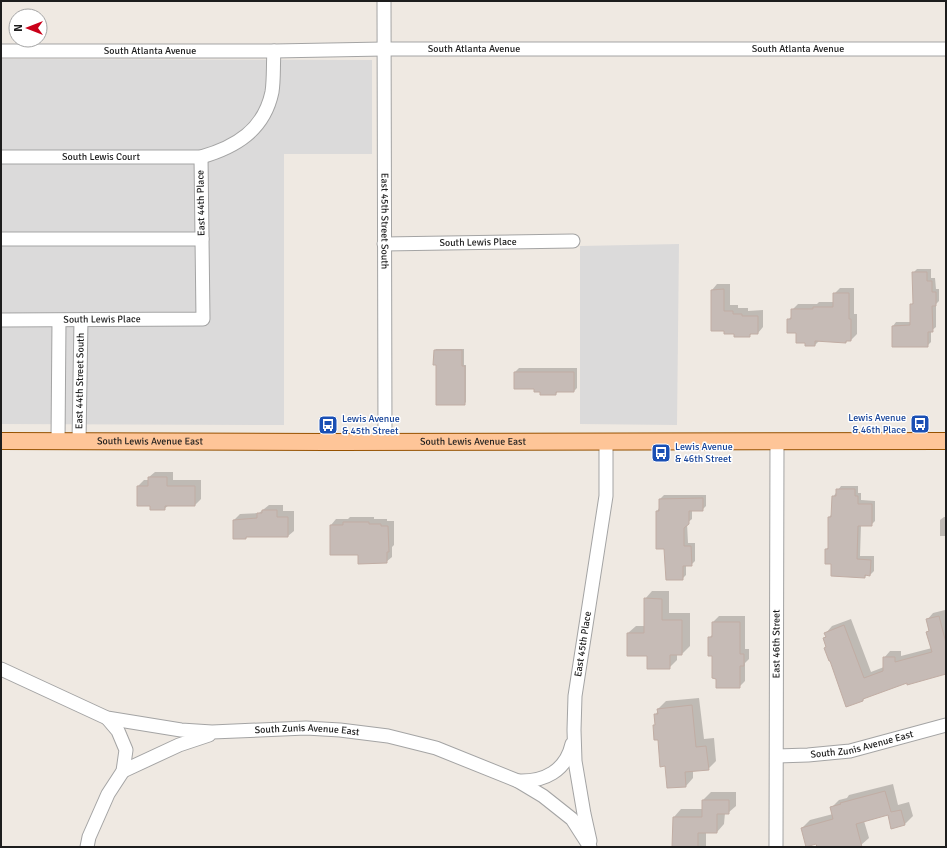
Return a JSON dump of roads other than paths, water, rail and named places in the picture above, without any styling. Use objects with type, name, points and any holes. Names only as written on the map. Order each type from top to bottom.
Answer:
[{"type":"main road","name":"South Lewis Avenue East","points":[[1,441],[946,441]]},
{"type":"street","name":"East 45th Street South","points":[[384,1],[385,442]]},
{"type":"street","name":"South Atlanta Avenue","points":[[1,51],[946,49]]},
{"type":"street","name":"East 44th Place","points":[[203,319],[201,157],[234,145],[247,136],[259,122],[272,92],[274,51]]},
{"type":"street","name":"South Lewis Court","points":[[1,157],[201,157]]},
{"type":"street","points":[[1,239],[202,239]]},
{"type":"street","name":"South Lewis Place","points":[[384,244],[573,241]]},
{"type":"street","name":"South Lewis Place","points":[[1,320],[203,319]]},
{"type":"street","name":"East 44th Street South","points":[[58,441],[59,320]]},
{"type":"street","name":"East 44th Street South","points":[[80,441],[81,320]]},
{"type":"street","name":"East 46th Street","points":[[776,847],[777,441]]},
{"type":"street","name":"East 45th Place","points":[[591,847],[575,761],[575,696],[606,496],[606,442]]},
{"type":"street","name":"South Zunis Avenue East","points":[[1,669],[107,718],[182,730],[220,732],[306,728],[340,730],[388,736],[436,748],[518,781],[543,796],[572,819],[591,847]]},
{"type":"street","points":[[87,847],[89,837],[108,794],[123,771],[126,750],[118,731],[107,718]]},
{"type":"street","name":"South Zunis Avenue East","points":[[777,756],[850,751],[946,725]]},
{"type":"street","points":[[123,771],[179,745],[220,732]]},
{"type":"street","points":[[518,781],[538,780],[557,770],[566,761],[570,753],[574,736]]},
{"type":"place","name":"Lewis Avenue & 46th Place","points":[[920,424]]},
{"type":"place","name":"Lewis Avenue & 45th Street","points":[[328,425]]},
{"type":"place","name":"Lewis Avenue & 46th Street","points":[[661,453]]}]
